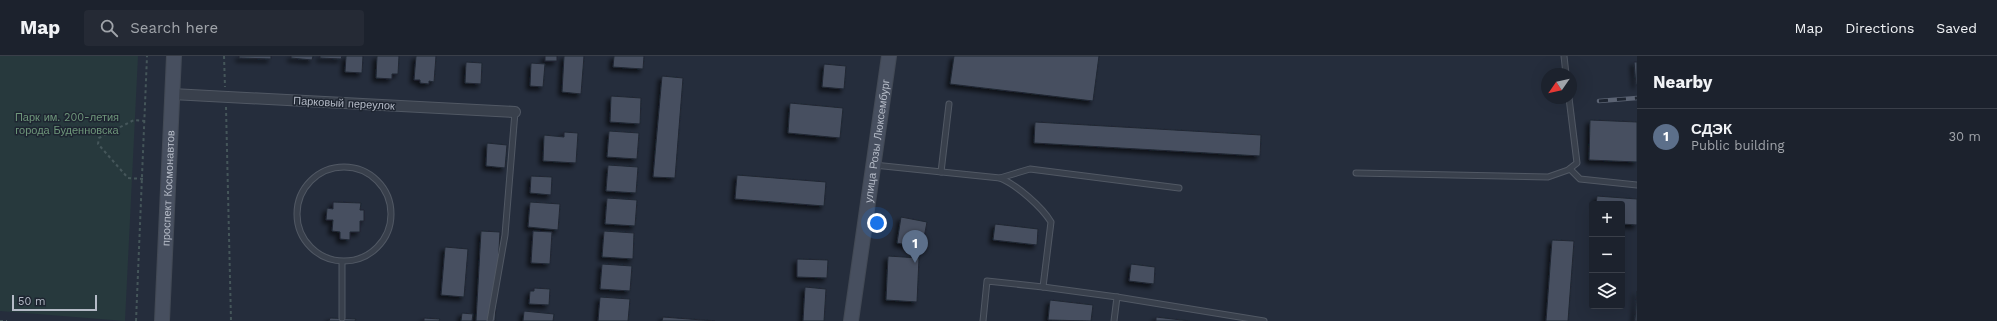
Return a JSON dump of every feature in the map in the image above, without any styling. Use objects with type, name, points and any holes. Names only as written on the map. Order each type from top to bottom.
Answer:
[{"type":"main road","name":"проспект Космонавтов","points":[[162,321],[174,56]]},
{"type":"main road","name":"улица Розы Люксембург","points":[[851,321],[889,56]]},
{"type":"street","name":"Парковый переулок","points":[[172,94],[516,112]]},
{"type":"lane","points":[[1564,56],[1565,68]]},
{"type":"lane","points":[[942,172],[949,104]]},
{"type":"lane","points":[[1356,173],[1548,177],[1570,169],[1577,163],[1570,104]]},
{"type":"lane","points":[[490,321],[505,235],[516,112]]},
{"type":"lane","points":[[873,165],[1000,178],[1009,182],[1046,214],[1051,222],[1043,287]]},
{"type":"lane","points":[[337,168],[350,168],[361,171],[373,177],[381,185],[388,196],[392,209],[391,222],[387,235],[379,247],[366,256],[342,262],[327,258],[313,248],[303,236],[297,220],[296,209],[300,197],[315,178],[324,172],[337,168]]},
{"type":"lane","points":[[1000,178],[1030,169],[1179,188]]},
{"type":"lane","points":[[1570,169],[1580,179],[1637,185]]},
{"type":"lane","points":[[342,262],[342,318]]},
{"type":"lane","points":[[983,321],[987,281],[1043,287],[1264,321]]},
{"type":"lane","points":[[1114,321],[1117,298]]},
{"type":"path","points":[[136,321],[147,56]]},
{"type":"path","points":[[224,56],[231,321]]},
{"type":"path","points":[[143,179],[128,178],[98,144],[99,138],[134,120],[145,121]]},
{"type":"path","points":[[0,321],[7,321]]},
{"type":"green space","name":"Парк им. 200-летия города Буденновска","points":[[0,56],[138,56],[125,321],[0,311]]},
{"type":"building","points":[[239,56],[271,56],[271,59],[239,58]]},
{"type":"building","points":[[291,56],[313,56],[312,60],[291,58]]},
{"type":"building","points":[[320,56],[342,56],[341,59],[320,58]]},
{"type":"building","points":[[346,56],[363,56],[362,73],[345,72]]},
{"type":"building","points":[[377,56],[399,56],[398,74],[392,74],[392,79],[376,78]]},
{"type":"building","points":[[416,56],[436,56],[434,82],[429,81],[429,84],[420,83],[420,80],[414,80]]},
{"type":"building","points":[[545,56],[557,56],[557,61],[545,61]]},
{"type":"building","points":[[564,56],[584,56],[581,94],[562,92]]},
{"type":"building","points":[[614,56],[644,56],[643,69],[613,67]]},
{"type":"building","points":[[954,56],[1099,56],[1093,101],[950,84]]},
{"type":"building","points":[[466,62],[482,63],[481,84],[465,83]]},
{"type":"building","points":[[1634,62],[1637,62],[1637,85],[1636,85]]},
{"type":"building","points":[[531,63],[545,64],[543,87],[530,86]]},
{"type":"building","points":[[824,64],[846,66],[844,89],[822,87]]},
{"type":"building","points":[[662,76],[683,78],[675,178],[653,177]]},
{"type":"building","points":[[611,96],[641,98],[640,124],[610,122]]},
{"type":"building","points":[[790,103],[843,108],[840,138],[788,133]]},
{"type":"building","points":[[1590,120],[1637,122],[1637,162],[1589,160]]},
{"type":"building","points":[[1035,122],[1261,135],[1260,156],[1034,143]]},
{"type":"building","points":[[609,131],[639,133],[637,159],[607,157]]},
{"type":"building","points":[[564,132],[578,133],[576,163],[543,161],[544,135],[564,137]]},
{"type":"building","points":[[487,143],[507,145],[505,168],[486,166]]},
{"type":"building","points":[[608,165],[638,167],[636,193],[606,191]]},
{"type":"building","points":[[737,175],[826,182],[824,206],[735,199]]},
{"type":"building","points":[[531,176],[552,177],[551,195],[530,193]]},
{"type":"building","points":[[1597,196],[1637,199],[1637,225],[1625,224],[1625,201],[1596,201]]},
{"type":"building","points":[[607,198],[637,200],[635,226],[605,224]]},
{"type":"building","points":[[333,202],[361,203],[360,210],[364,210],[364,221],[360,221],[360,232],[350,232],[350,240],[340,239],[340,232],[332,231],[333,220],[326,220],[327,208],[333,209]]},
{"type":"building","points":[[530,202],[560,204],[558,230],[528,227]]},
{"type":"building","points":[[901,217],[927,222],[922,248],[897,243]]},
{"type":"building","points":[[995,224],[1038,229],[1037,245],[993,240]]},
{"type":"building","points":[[481,231],[500,232],[495,321],[476,321]]},
{"type":"building","points":[[533,231],[552,232],[550,264],[531,263]]},
{"type":"building","points":[[604,231],[634,233],[633,259],[602,257]]},
{"type":"building","points":[[1552,240],[1574,241],[1568,321],[1546,321]]},
{"type":"building","points":[[445,247],[468,249],[464,297],[441,295]]},
{"type":"building","points":[[888,256],[919,258],[917,302],[886,300]]},
{"type":"building","points":[[797,259],[828,260],[827,278],[797,277]]},
{"type":"building","points":[[602,264],[632,266],[630,291],[600,289]]},
{"type":"building","points":[[1131,264],[1155,267],[1154,284],[1129,281]]},
{"type":"building","points":[[805,287],[826,289],[824,321],[803,321]]},
{"type":"building","points":[[534,288],[550,289],[549,305],[529,304],[530,291],[534,291]]},
{"type":"building","points":[[1637,291],[1637,321],[1635,321]]},
{"type":"building","points":[[600,297],[630,299],[628,321],[598,321]]},
{"type":"building","points":[[1050,300],[1093,305],[1091,321],[1048,320]]},
{"type":"building","points":[[524,311],[554,314],[553,321],[523,321]]},
{"type":"building","points":[[462,313],[473,314],[472,321],[461,321]]},
{"type":"building","points":[[663,317],[715,321],[662,321]]},
{"type":"building","points":[[1156,317],[1190,321],[1156,321]]},
{"type":"building","points":[[330,318],[356,319],[355,321],[329,321]]},
{"type":"building","points":[[424,318],[440,319],[439,321],[424,321]]},
{"type":"railway","points":[[1599,101],[1637,98]]},
{"type":"place","name":"СДЭК","points":[[915,263]]}]
